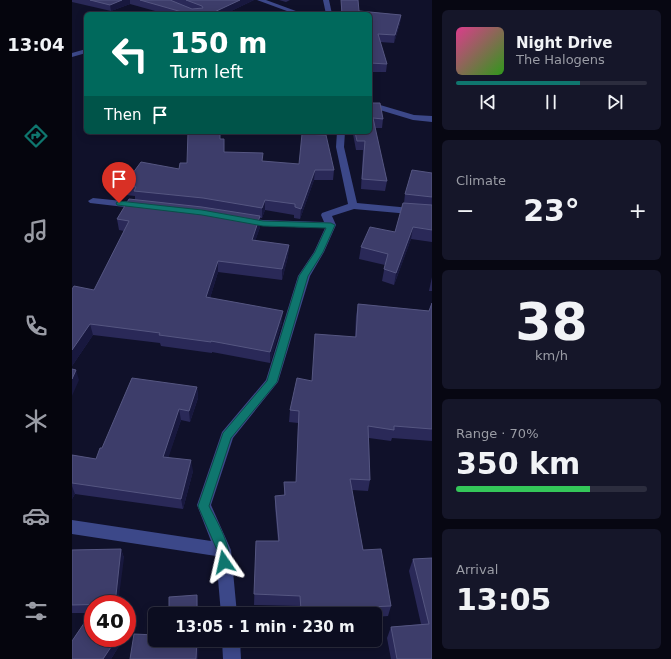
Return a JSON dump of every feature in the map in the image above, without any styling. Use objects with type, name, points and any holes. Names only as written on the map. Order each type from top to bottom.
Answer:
[{"type":"street","points":[[260,0],[295,12]]},
{"type":"street","points":[[326,0],[329,12]]},
{"type":"street","points":[[72,56],[84,52]]},
{"type":"street","points":[[372,105],[432,120]]},
{"type":"street","points":[[341,134],[340,148],[353,206]]},
{"type":"street","points":[[93,201],[151,207]]},
{"type":"street","points":[[331,225],[326,216],[353,206],[432,213]]},
{"type":"street","points":[[233,218],[263,223],[331,225]]},
{"type":"street","points":[[228,607],[223,550],[204,506],[227,436],[272,382],[304,276],[319,252],[331,225]]},
{"type":"street","points":[[72,527],[223,550]]},
{"type":"street","points":[[231,647],[232,659]]},
{"type":"building","points":[[90,0],[122,0],[110,5]]},
{"type":"building","points":[[140,0],[170,0],[192,9],[203,8],[202,6],[186,0],[240,0],[214,12],[182,12]]},
{"type":"building","points":[[341,0],[358,0],[359,11],[370,12],[342,12]]},
{"type":"building","points":[[372,12],[401,15],[395,35],[378,34],[387,64],[372,63]]},
{"type":"building","points":[[372,103],[380,103],[383,119],[373,118],[387,181],[362,179],[365,141],[357,141],[355,134],[372,134]]},
{"type":"building","points":[[188,134],[220,134],[220,139],[224,139],[224,152],[263,153],[262,161],[299,164],[302,134],[326,135],[334,170],[315,170],[301,209],[295,207],[295,204],[265,200],[262,208],[203,198],[134,191],[136,187],[124,185],[141,162],[179,169],[180,163],[187,163]]},
{"type":"building","points":[[412,170],[432,173],[432,197],[405,194]]},
{"type":"building","points":[[129,199],[202,207],[260,216],[252,240],[289,245],[282,269],[218,261],[206,297],[283,311],[270,352],[211,341],[159,335],[160,333],[90,324],[72,350],[72,289],[74,286],[94,290],[129,221],[117,219]]},
{"type":"building","points":[[403,203],[432,205],[432,230],[413,227],[396,273],[384,269],[388,254],[361,247],[370,227],[395,232]]},
{"type":"building","points":[[432,303],[432,429],[394,426],[394,430],[368,426],[370,480],[350,479],[363,550],[381,549],[391,606],[301,607],[300,596],[254,594],[256,541],[279,541],[275,496],[285,495],[284,482],[296,482],[299,411],[290,410],[297,378],[312,381],[315,334],[356,337],[358,304],[429,311]]},
{"type":"building","points":[[72,369],[76,370],[72,379]]},
{"type":"building","points":[[132,378],[197,387],[189,411],[179,409],[163,457],[191,460],[181,499],[72,483],[72,455],[96,459]]},
{"type":"building","points":[[121,549],[116,595],[84,595],[84,605],[72,605],[72,550]]},
{"type":"building","points":[[432,558],[432,659],[397,659],[391,627],[429,624],[413,559]]},
{"type":"building","points":[[197,595],[197,607],[169,607],[169,597]]},
{"type":"building","points":[[84,623],[84,647],[111,647],[103,659],[72,659],[72,641]]},
{"type":"building","points":[[136,634],[148,635],[148,647],[197,647],[196,659],[130,659],[132,647],[136,647]]},
{"type":"route","points":[[119,203],[202,213],[263,223],[331,225],[319,252],[304,276],[272,382],[227,436],[204,506],[223,550],[224,562]]}]
